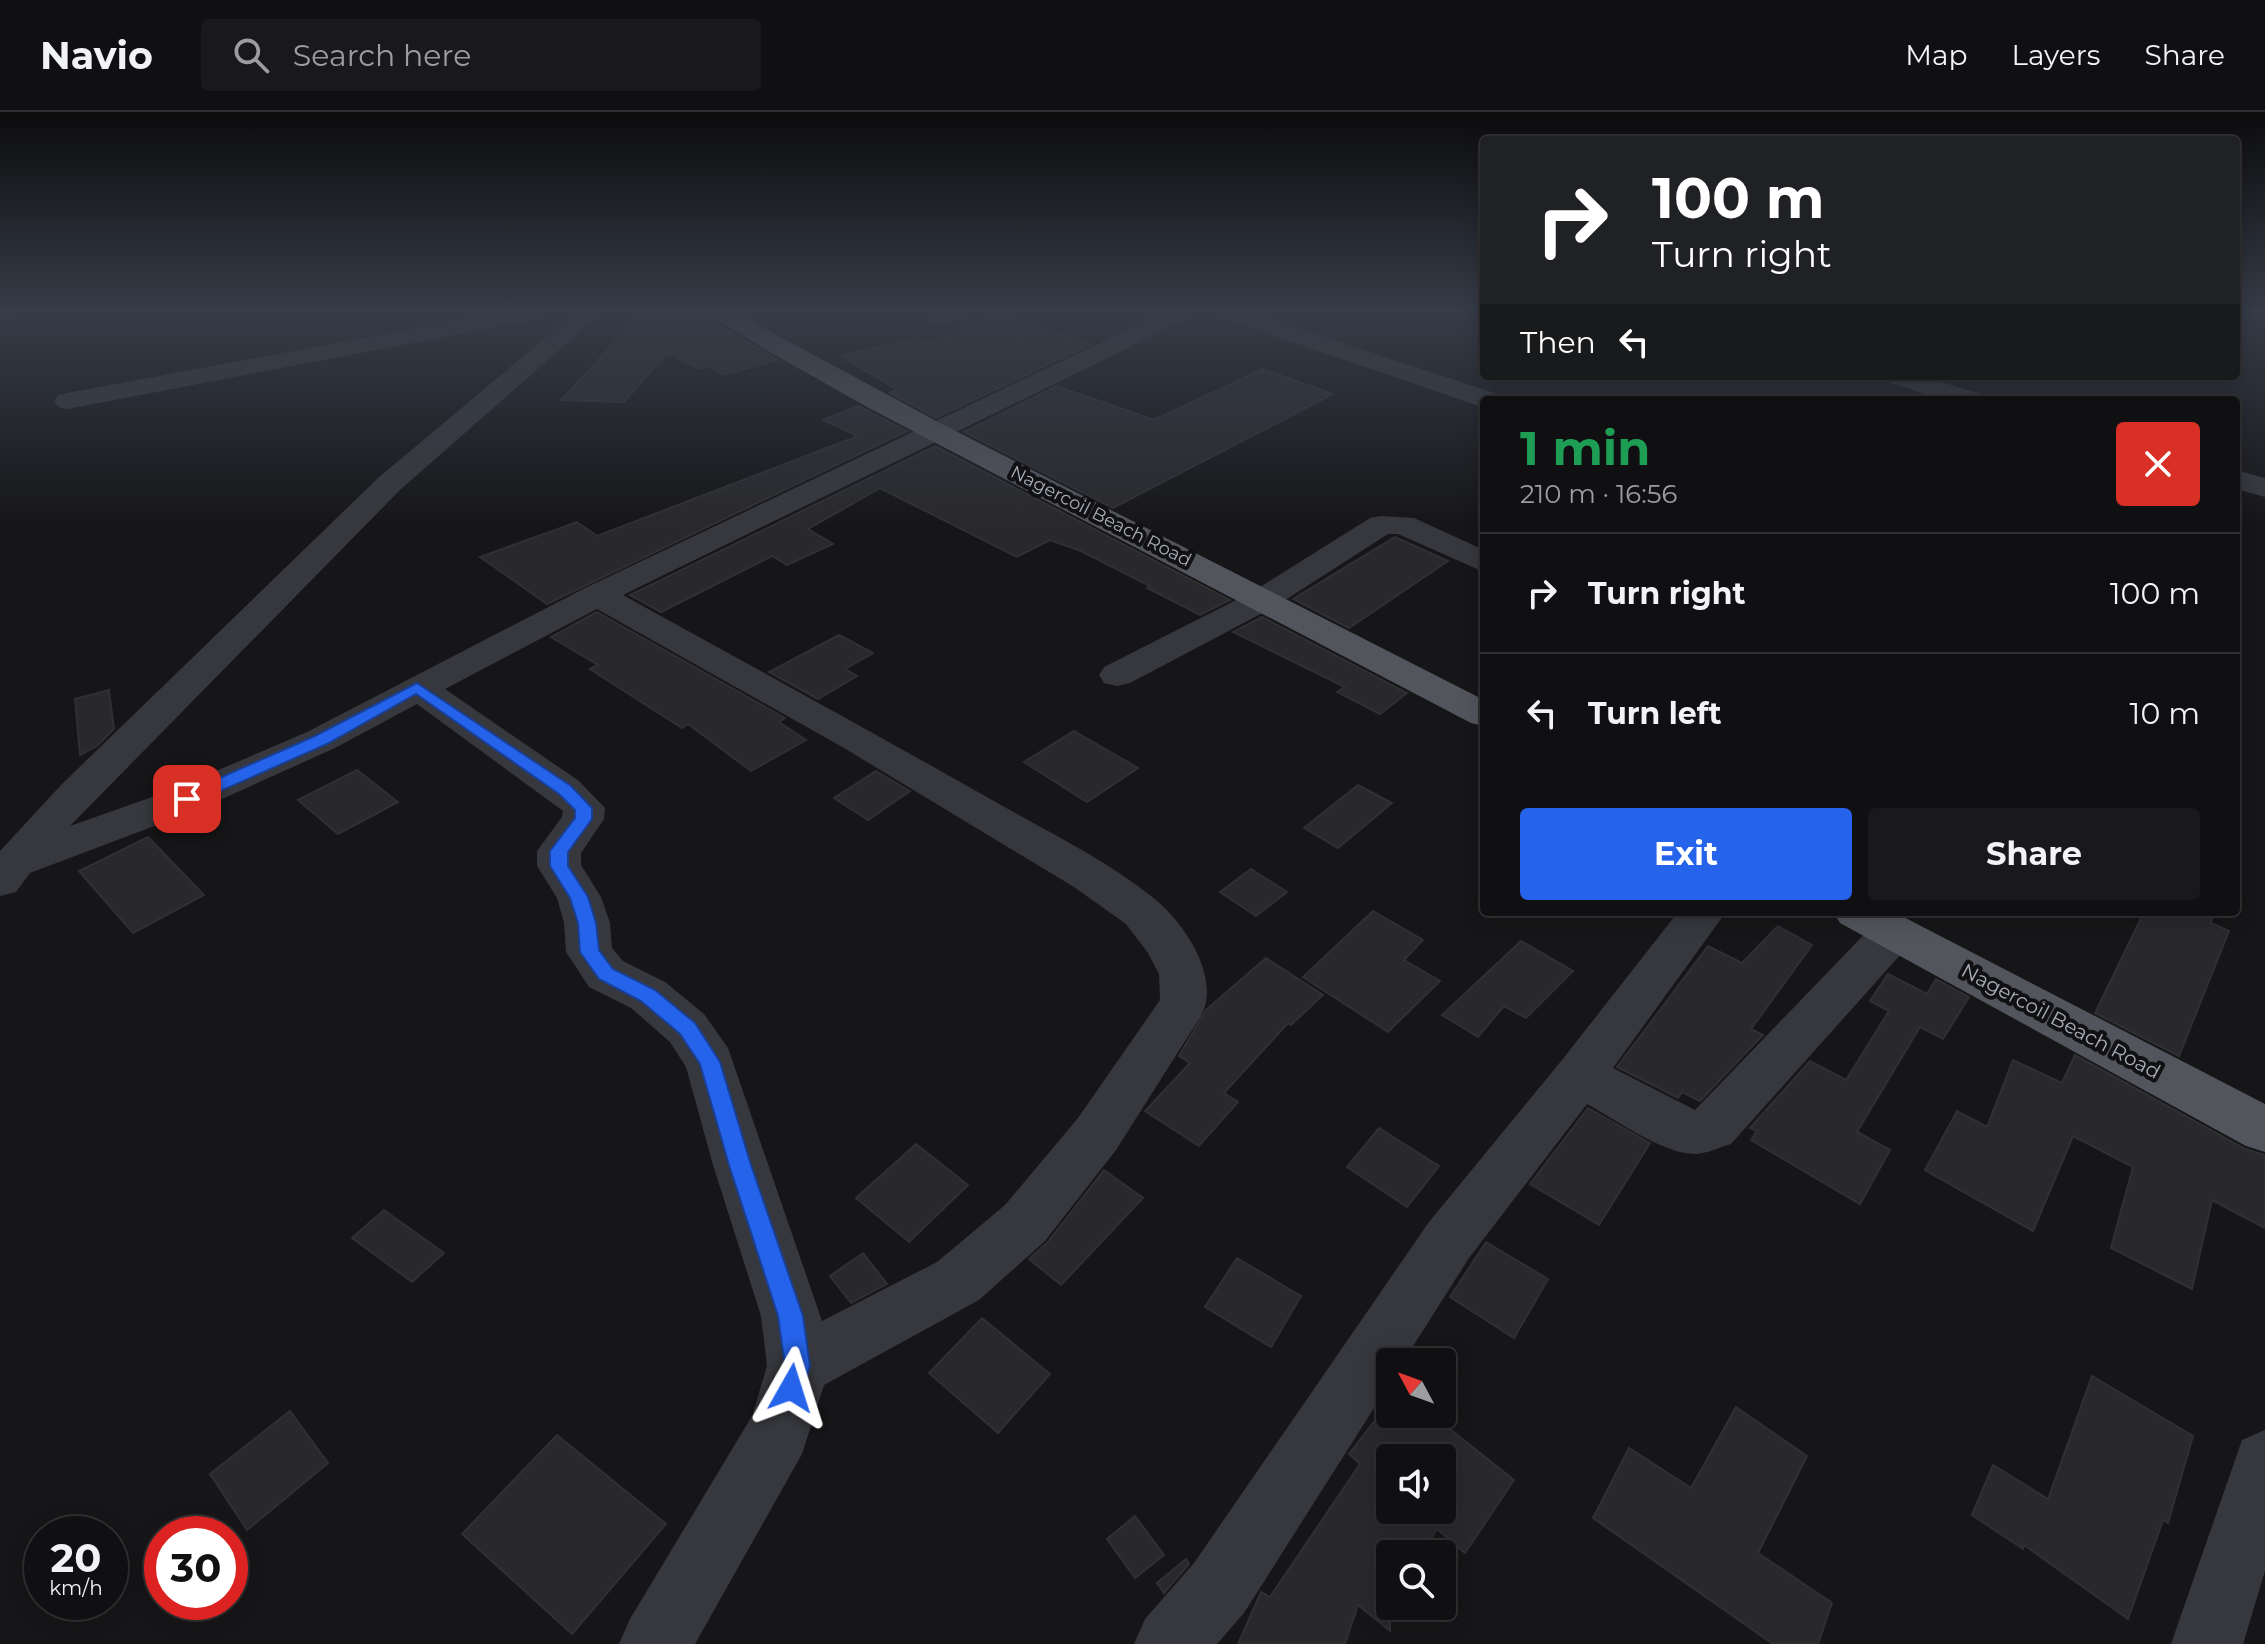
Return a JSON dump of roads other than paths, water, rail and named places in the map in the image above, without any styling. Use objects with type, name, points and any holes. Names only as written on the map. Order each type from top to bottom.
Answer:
[{"type":"main road","name":"Nagercoil Beach Road","points":[[843,384],[1480,713]]},
{"type":"main road","name":"Nagercoil Beach Road","points":[[1875,922],[2265,1130]]},
{"type":"street","points":[[67,401],[155,384]]},
{"type":"street","points":[[8,871],[76,793],[389,484],[505,384]]},
{"type":"street","points":[[8,871],[245,775],[321,740],[597,595],[1032,384]]},
{"type":"street","points":[[1442,384],[1480,397]]},
{"type":"street","points":[[1922,384],[1959,396]]},
{"type":"street","points":[[2240,480],[2265,488]]},
{"type":"street","points":[[1117,675],[1264,599],[1388,523],[1403,525],[1480,560]]},
{"type":"street","points":[[597,595],[858,740],[1090,876],[1142,913],[1166,943],[1183,974],[1184,1003],[1097,1134],[1025,1223],[958,1281],[798,1366]]},
{"type":"street","points":[[417,687],[565,790],[584,808],[583,819],[559,851],[559,866],[579,897],[587,923],[589,952],[606,974],[648,995],[687,1028],[710,1062],[740,1165],[791,1316],[798,1366],[779,1431],[655,1644]]},
{"type":"street","points":[[1170,1644],[1219,1588],[1449,1240],[1580,1075],[1700,916]]},
{"type":"street","points":[[1580,1075],[1678,1128],[1695,1132],[1712,1128],[1875,922]]},
{"type":"street","points":[[2207,1644],[2265,1463]]}]
